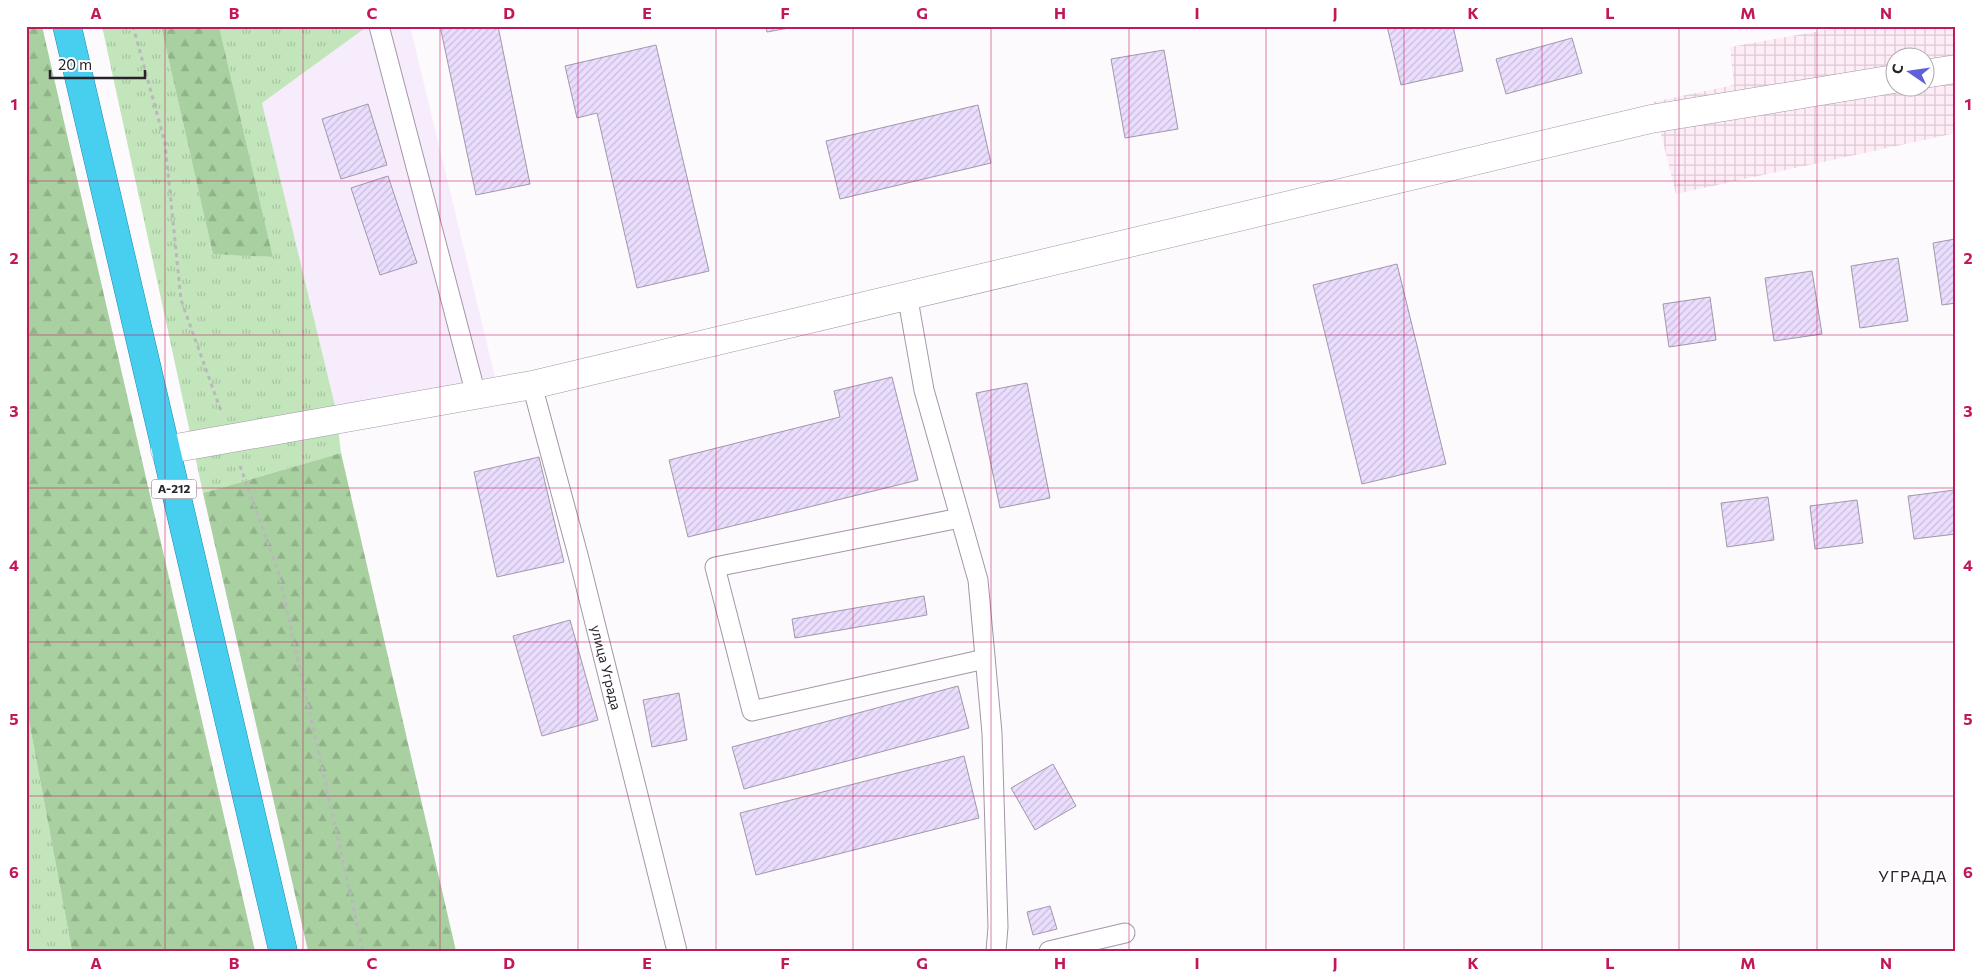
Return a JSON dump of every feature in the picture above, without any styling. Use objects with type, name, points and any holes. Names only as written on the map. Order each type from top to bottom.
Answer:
[{"type":"highway","name":"А-212","points":[[67,26],[283,951]]},
{"type":"street","points":[[1934,72],[1956,69]]},
{"type":"street","points":[[165,450],[532,385],[907,294],[1651,119],[1884,81]]},
{"type":"lane","points":[[379,26],[476,395]]},
{"type":"lane","points":[[907,294],[924,390],[978,580],[992,733],[998,927],[996,951]]},
{"type":"lane","name":"улица Уграда","points":[[532,385],[578,555],[678,951]]},
{"type":"lane","points":[[960,518],[716,567],[752,711],[985,659]]},
{"type":"lane","points":[[1049,951],[1125,933]]},
{"type":"path","points":[[133,26],[165,143],[181,300],[278,571],[363,951]]},
{"type":"shaded area","points":[[368,26],[410,26],[495,377],[336,410],[262,103]]},
{"type":"shaded area","points":[[1847,26],[1956,26],[1956,133],[1676,194],[1653,102],[1734,85],[1730,47]]},
{"type":"green space","points":[[26,26],[42,26],[255,951],[72,951],[26,705]]},
{"type":"green space","points":[[102,26],[161,26],[213,253],[273,257],[219,26],[368,26],[262,103],[336,410],[341,453],[203,493]]},
{"type":"green space","points":[[161,26],[219,26],[273,257],[213,254]]},
{"type":"green space","points":[[341,453],[456,951],[308,951],[203,493]]},
{"type":"green space","points":[[26,705],[72,951],[26,951]]},
{"type":"building","points":[[440,26],[498,26],[530,184],[476,195]]},
{"type":"building","points":[[766,26],[800,26],[767,32]]},
{"type":"building","points":[[1387,26],[1453,26],[1463,71],[1401,85]]},
{"type":"building","points":[[1572,38],[1582,73],[1506,94],[1496,59]]},
{"type":"building","points":[[656,45],[709,271],[637,288],[597,113],[577,118],[565,66]]},
{"type":"building","points":[[1164,50],[1178,129],[1125,138],[1111,59]]},
{"type":"building","points":[[368,104],[387,165],[341,179],[322,119]]},
{"type":"building","points":[[978,105],[991,163],[840,199],[826,141]]},
{"type":"building","points":[[388,176],[417,263],[380,275],[351,188]]},
{"type":"building","points":[[1955,239],[1956,303],[1942,305],[1933,243]]},
{"type":"building","points":[[1898,258],[1908,321],[1860,328],[1851,266]]},
{"type":"building","points":[[1397,264],[1446,464],[1362,484],[1313,285]]},
{"type":"building","points":[[1812,271],[1822,334],[1774,341],[1765,278]]},
{"type":"building","points":[[1710,297],[1716,340],[1669,347],[1663,304]]},
{"type":"building","points":[[892,377],[918,480],[688,537],[669,460],[840,417],[834,391]]},
{"type":"building","points":[[1027,383],[1050,498],[1000,508],[976,393]]},
{"type":"building","points":[[539,457],[564,562],[497,577],[474,472]]},
{"type":"building","points":[[1955,490],[1956,534],[1914,539],[1908,496]]},
{"type":"building","points":[[1768,497],[1774,540],[1727,547],[1721,503]]},
{"type":"building","points":[[1857,500],[1863,543],[1815,549],[1810,506]]},
{"type":"building","points":[[924,596],[927,615],[795,638],[792,619]]},
{"type":"building","points":[[570,620],[598,720],[542,736],[513,636]]},
{"type":"building","points":[[958,686],[969,728],[744,789],[732,747]]},
{"type":"building","points":[[679,693],[687,740],[652,747],[643,700]]},
{"type":"building","points":[[964,756],[979,818],[756,875],[740,813]]},
{"type":"building","points":[[1053,764],[1076,806],[1035,830],[1011,788]]},
{"type":"building","points":[[1050,906],[1057,929],[1033,935],[1027,912]]},
{"type":"district","name":"УГРАДА","points":[[1913,876]]}]
